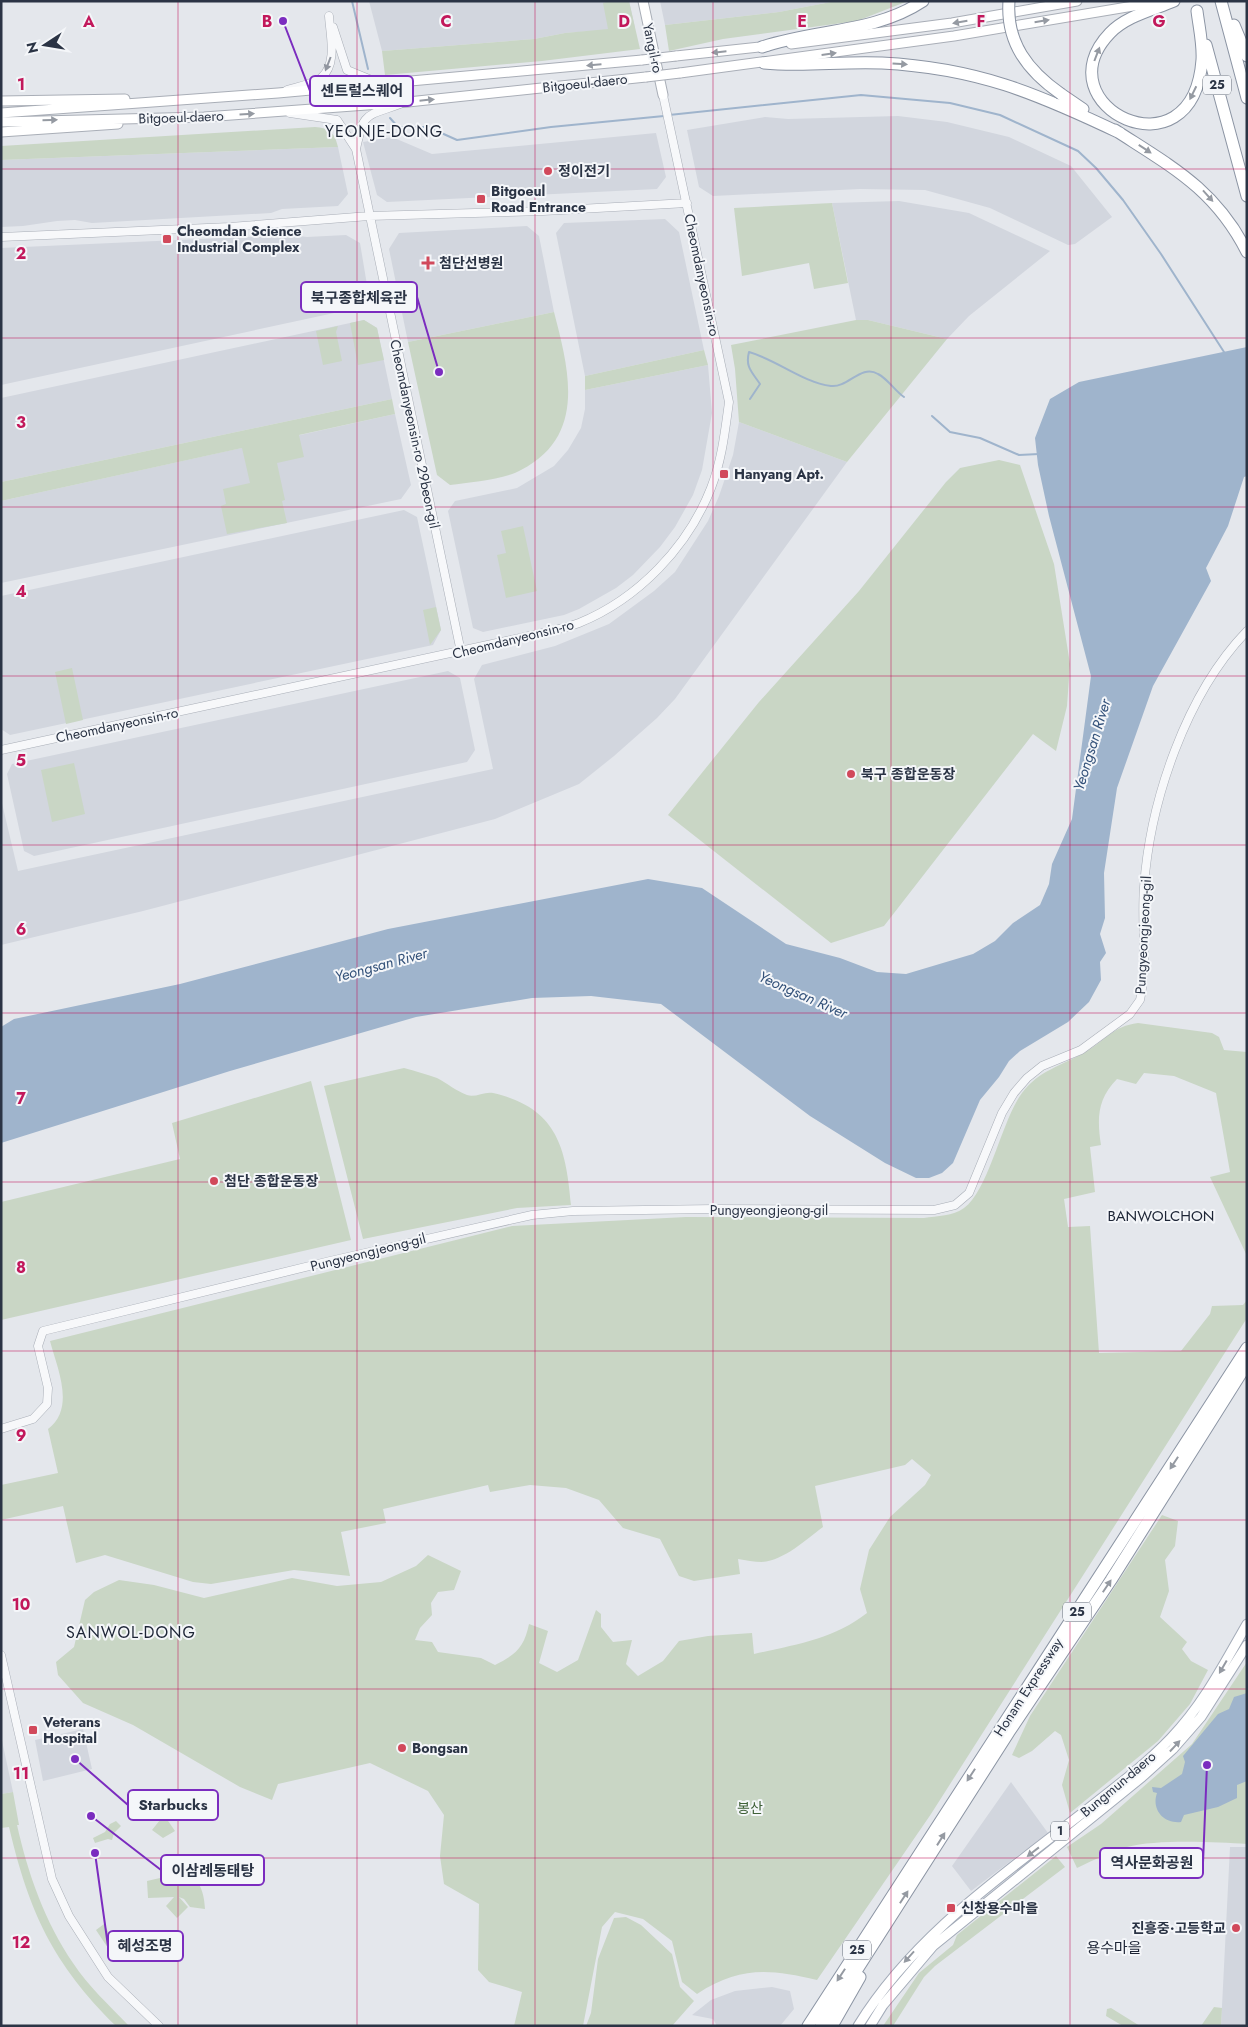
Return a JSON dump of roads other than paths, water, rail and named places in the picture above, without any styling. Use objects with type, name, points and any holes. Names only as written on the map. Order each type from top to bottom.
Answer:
[{"type":"highway","points":[[762,47],[788,38],[860,27],[923,1]]},
{"type":"highway","points":[[1009,1],[1008,16],[1012,36],[1019,54],[1039,78],[1060,94],[1170,165],[1204,191],[1226,216],[1247,252]]},
{"type":"highway","points":[[1174,1],[1120,24],[1102,42],[1095,57],[1093,71],[1095,86],[1102,100],[1112,112],[1124,120],[1139,124],[1154,124],[1168,119],[1180,111],[1191,99],[1198,81],[1202,59],[1196,6]]},
{"type":"highway","points":[[1224,4],[1247,56]]},
{"type":"highway","name":"25","points":[[1224,4],[1247,98]]},
{"type":"highway","name":"25","points":[[1196,6],[1247,196]]},
{"type":"highway","points":[[764,63],[793,66],[834,62],[880,63],[948,69],[1021,88],[1120,133]]},
{"type":"highway","name":"Honam Expressway","points":[[808,2026],[1247,1348]]},
{"type":"highway","name":"Honam Expressway","points":[[821,2026],[1009,1732],[1112,1580],[1247,1364]]},
{"type":"highway","points":[[832,2026],[858,1981],[876,1941]]},
{"type":"highway","points":[[801,2026],[825,2000]]},
{"type":"main road","name":"Yangil-ro","points":[[644,1],[662,95]]},
{"type":"main road","name":"Bitgoeul-daero","points":[[1,113],[383,85],[642,60],[952,23],[1077,1]]},
{"type":"main road","name":"Bitgoeul-daero","points":[[1,122],[204,117],[408,102],[764,63],[954,36],[1164,1]]},
{"type":"main road","points":[[1,101],[203,98]]},
{"type":"main road","points":[[1,132],[204,117]]},
{"type":"main road","name":"Bungmun-daero","points":[[858,2026],[874,1999],[910,1955],[930,1936],[956,1913],[1110,1792],[1172,1737],[1194,1712],[1247,1624]]},
{"type":"main road","name":"Bungmun-daero","points":[[870,2026],[883,2005],[933,1946],[1142,1777],[1173,1749],[1201,1717],[1247,1645]]},
{"type":"street","points":[[278,93],[321,78],[329,66],[331,56],[329,16],[347,70],[383,85]]},
{"type":"street","name":"Cheomdanyeonsin-ro","points":[[1,750],[461,652],[578,623],[628,596],[652,576],[677,548],[711,488],[723,448],[729,402],[662,95]]},
{"type":"street","points":[[356,149],[362,123],[369,116],[408,102]]},
{"type":"street","points":[[281,112],[338,120],[356,149]]},
{"type":"street","name":"Cheomdanyeonsin-ro 29beon-gil","points":[[356,149],[461,652]]},
{"type":"street","name":"Cheomdanyeonsin-ro","points":[[1,237],[230,227],[370,216],[543,211],[687,203]]},
{"type":"street","name":"Pungyeongjeong-gil","points":[[1,1429],[33,1419],[47,1404],[48,1388],[38,1346],[43,1332],[512,1217],[573,1212],[715,1209],[934,1210],[945,1209],[962,1201],[973,1187],[1002,1113],[1019,1087],[1042,1066],[1081,1050],[1130,1014],[1140,1000],[1144,888],[1157,807],[1178,744],[1190,717],[1216,669],[1227,653],[1247,631]]},
{"type":"street","points":[[1,1655],[52,1879],[69,1916],[108,1977],[159,2026]]},
{"type":"water","name":"Yeongsan River","points":[[1247,347],[1247,476],[1244,477],[1228,526],[1206,568],[1211,581],[1153,686],[1117,788],[1104,873],[1105,918],[1100,934],[1106,953],[1100,962],[1101,980],[1089,1002],[1068,1022],[1020,1051],[1009,1061],[999,1077],[980,1100],[953,1163],[942,1173],[929,1178],[916,1178],[885,1163],[810,1116],[661,1004],[591,996],[532,998],[416,1017],[230,1071],[1,1143],[1,1027],[14,1019],[180,984],[388,929],[648,879],[702,888],[786,944],[840,958],[877,972],[906,974],[973,954],[995,941],[1013,923],[1040,905],[1049,884],[1052,864],[1072,819],[1091,676],[1049,516],[1038,465],[1035,438],[1050,399],[1079,382]]},
{"type":"water","points":[[1247,1693],[1247,1781],[1237,1785],[1237,1798],[1218,1807],[1184,1815],[1181,1822],[1169,1821],[1164,1818],[1157,1810],[1157,1793],[1153,1792],[1152,1787],[1161,1788],[1182,1774],[1185,1762],[1183,1756],[1218,1714],[1229,1709],[1234,1697]]},
{"type":"waterway","points":[[352,1],[368,69]]},
{"type":"waterway","points":[[669,115],[861,95],[950,103],[1000,115],[1078,151],[1096,168],[1123,200],[1161,254],[1224,352]]},
{"type":"waterway","points":[[390,118],[398,127],[428,127],[457,140],[551,127],[664,116]]},
{"type":"waterway","points":[[750,399],[760,384],[749,366],[749,352],[770,360],[800,376],[831,386],[843,384],[860,374],[872,372],[882,376],[904,397]]},
{"type":"waterway","points":[[932,416],[950,432],[980,438],[1019,455],[1039,454]]},
{"type":"place","name":"센트럴스퀘어","points":[[283,21]]},
{"type":"place","name":"정이전기","points":[[548,171]]},
{"type":"place","name":"Bitgoeul Road Entrance","points":[[481,199]]},
{"type":"place","name":"Cheomdan Science Industrial Complex","points":[[167,239]]},
{"type":"place","name":"첨단선병원","points":[[428,263]]},
{"type":"place","name":"북구종합체육관","points":[[439,372]]},
{"type":"place","name":"Hanyang Apt.","points":[[724,474]]},
{"type":"place","name":"북구 종합운동장","points":[[851,774]]},
{"type":"place","name":"첨단 종합운동장","points":[[214,1181]]},
{"type":"place","name":"Veterans Hospital","points":[[33,1730]]},
{"type":"place","name":"Bongsan","points":[[402,1748]]},
{"type":"place","name":"Starbucks","points":[[75,1759]]},
{"type":"place","name":"역사문화공원","points":[[1207,1765]]},
{"type":"place","name":"이삼례동태탕","points":[[91,1816]]},
{"type":"place","name":"혜성조명","points":[[95,1853]]},
{"type":"place","name":"신창용수마을","points":[[951,1908]]},
{"type":"place","name":"진흥중·고등학교","points":[[1236,1928]]},
{"type":"district","name":"YEONJE-DONG","points":[[384,131]]},
{"type":"district","name":"BANWOLCHON","points":[[1161,1216]]},
{"type":"district","name":"SANWOL-DONG","points":[[131,1632]]},
{"type":"district","name":"용수마을","points":[[1114,1948]]},
{"type":"park label","name":"봉산","points":[[750,1808]]}]
